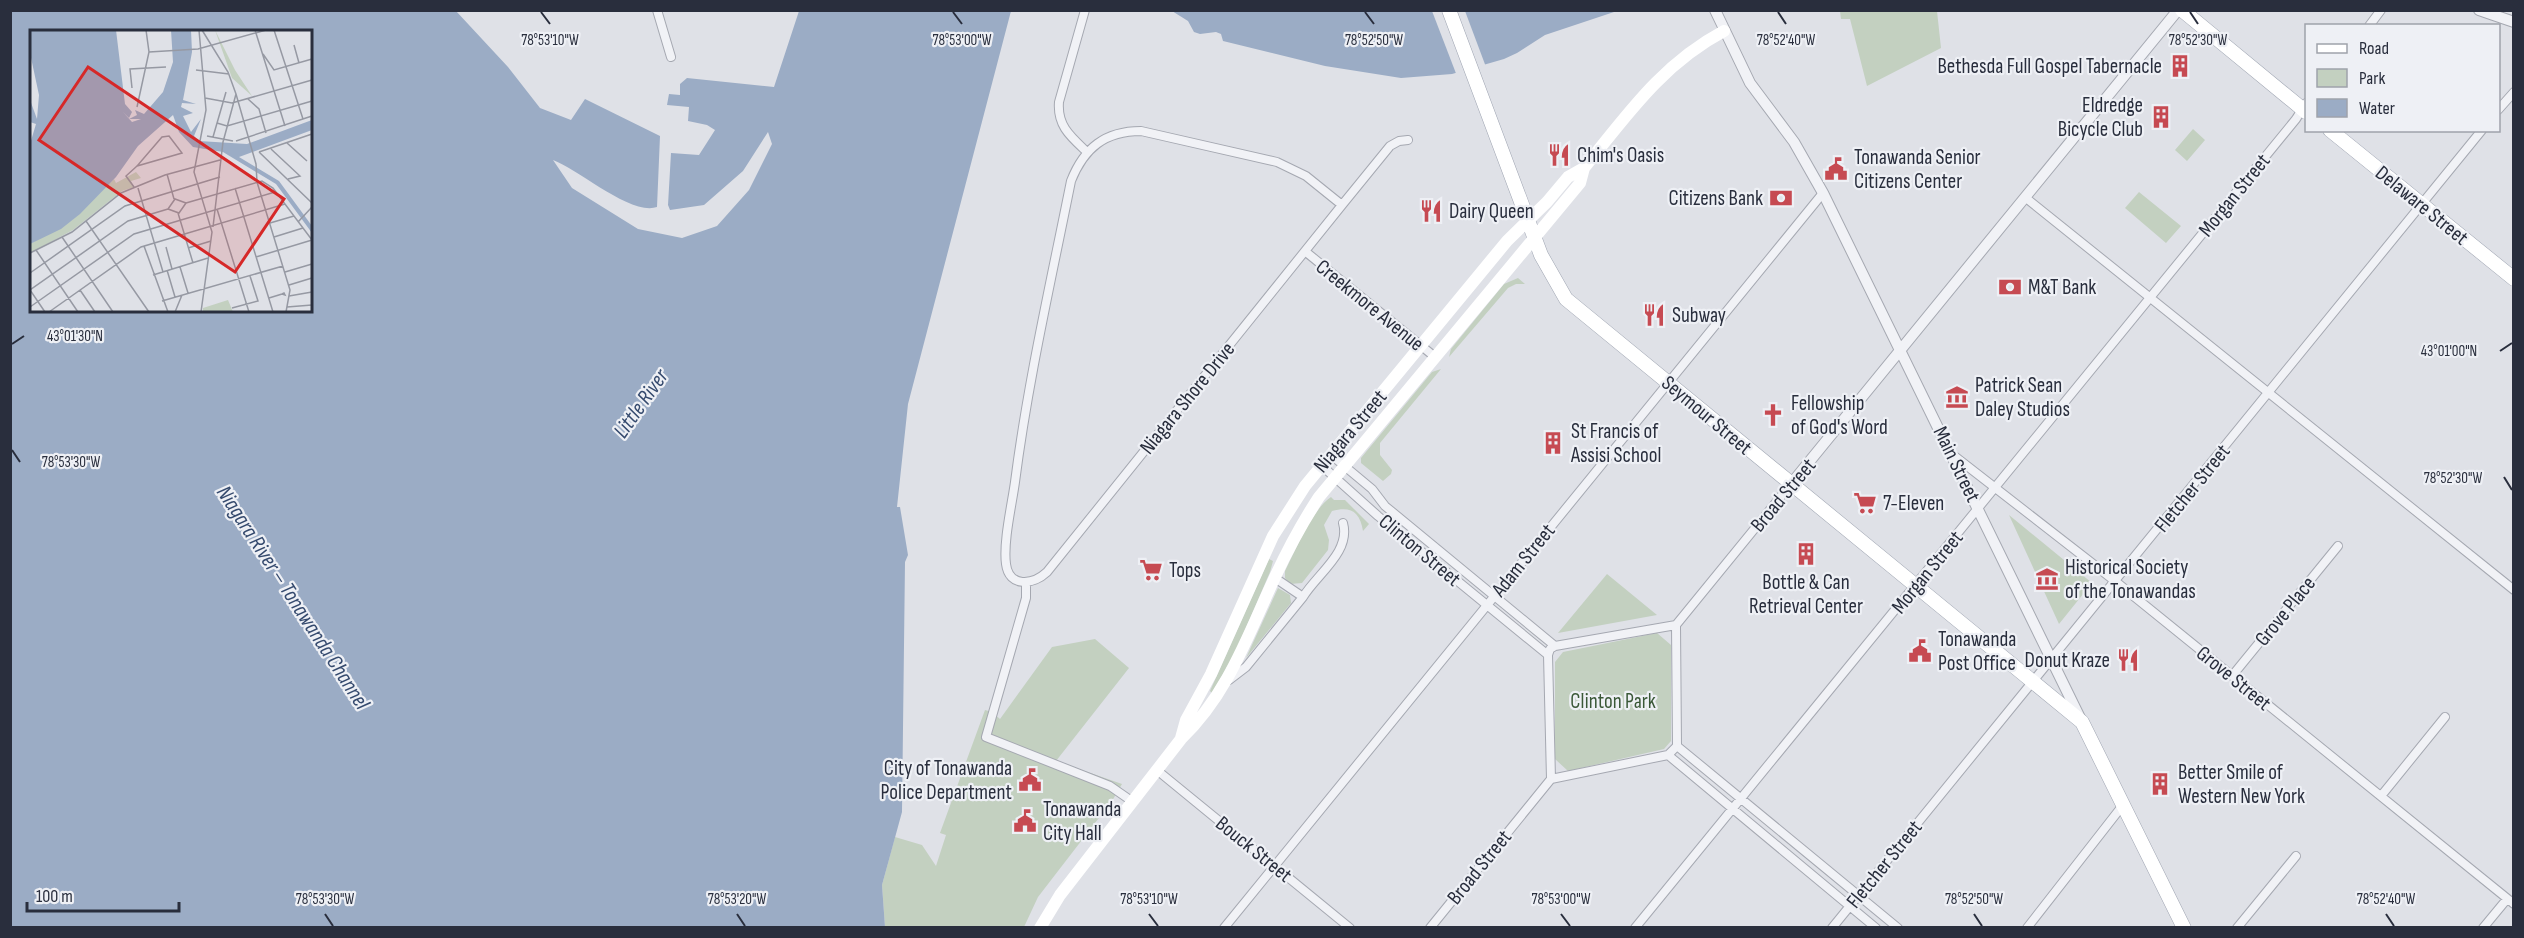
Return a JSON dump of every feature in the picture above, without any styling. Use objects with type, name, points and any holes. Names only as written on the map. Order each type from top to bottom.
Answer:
[{"type":"main road","points":[[2180,10],[2305,108]]},
{"type":"main road","name":"Seymour Street","points":[[1450,15],[1534,238],[1552,277],[1566,299],[2082,722]]},
{"type":"main road","name":"Niagara Street","points":[[1181,739],[1186,720],[1210,674],[1273,536],[1299,494],[1321,465],[1507,241],[1568,177],[1584,168],[1664,72],[1701,43],[1724,31]]},
{"type":"main road","name":"Delaware Street","points":[[2332,132],[2514,279]]},
{"type":"main road","name":"Niagara Street","points":[[1040,927],[1060,895],[1181,739],[1197,724],[1228,680],[1306,517],[1580,183],[1584,168]]},
{"type":"main road","name":"Main Street","points":[[2082,722],[2184,927]]},
{"type":"street","points":[[657,10],[670,57]]},
{"type":"street","points":[[1085,10],[1058,112],[1060,123],[1067,133],[1087,152]]},
{"type":"street","name":"Main Street","points":[[1715,10],[1750,83],[1794,142],[1822,193],[1953,455],[2082,722]]},
{"type":"street","name":"Broad Street","points":[[1676,626],[2180,10]]},
{"type":"street","points":[[2370,24],[2381,10]]},
{"type":"street","points":[[2479,10],[2514,22]]},
{"type":"street","points":[[2500,109],[2514,92]]},
{"type":"street","name":"Morgan Street","points":[[1635,927],[2305,108]]},
{"type":"street","points":[[1132,802],[1110,786],[986,737],[1026,598],[1026,583],[1014,578],[1006,565],[1021,436],[1071,181],[1087,152],[1101,140],[1119,133],[1153,132],[1277,162],[1306,176],[1342,205]]},
{"type":"street","name":"Fletcher Street","points":[[1832,927],[2270,393],[2480,132]]},
{"type":"street","name":"Niagara Shore Drive","points":[[1026,583],[1039,579],[1047,572],[1390,146],[1399,141],[1408,140]]},
{"type":"street","name":"Adam Street","points":[[1224,927],[1822,193]]},
{"type":"street","points":[[2026,198],[2514,590]]},
{"type":"street","name":"Creekmore Avenue","points":[[1306,252],[1435,357]]},
{"type":"street","name":"Clinton Street","points":[[1330,454],[1372,489],[1385,506],[1555,646]]},
{"type":"street","name":"Grove Street","points":[[1953,455],[2115,581],[2510,901]]},
{"type":"street","name":"Clinton Street","points":[[1321,465],[1378,516],[1548,656]]},
{"type":"street","name":"Niagara Street","points":[[1228,680],[1246,667],[1342,547],[1346,534],[1342,523]]},
{"type":"street","name":"Grove Place","points":[[2232,676],[2338,546]]},
{"type":"street","points":[[1275,578],[1302,597]]},
{"type":"street","points":[[1676,626],[1677,746],[1668,755],[1551,779],[1548,656],[1550,649],[1555,646],[1676,626]]},
{"type":"street","points":[[2381,796],[2445,717]]},
{"type":"street","points":[[1677,746],[1898,927]]},
{"type":"street","points":[[1668,755],[1876,927]]},
{"type":"street","name":"Bouck Street","points":[[1158,771],[1350,927]]},
{"type":"street","name":"Broad Street","points":[[1430,927],[1551,779]]},
{"type":"street","points":[[2027,927],[2123,805]]},
{"type":"street","points":[[1791,857],[1800,846]]},
{"type":"street","points":[[2237,927],[2296,856]]},
{"type":"street","points":[[2483,927],[2510,901]]},
{"type":"green space","points":[[1840,11],[1937,11],[1941,48],[1867,86],[1850,19],[1841,19]]},
{"type":"green space","points":[[2193,129],[2205,140],[2187,161],[2175,150]]},
{"type":"green space","points":[[2139,192],[2181,226],[2166,243],[2125,208]]},
{"type":"green space","points":[[1518,278],[1525,284],[1516,284],[1508,288],[1449,357],[1451,349],[1504,284]]},
{"type":"green space","points":[[1441,369],[1380,443],[1380,455],[1392,470],[1383,481],[1361,463],[1361,458],[1432,372]]},
{"type":"green space","points":[[1331,497],[1334,500],[1345,500],[1369,524],[1363,531],[1362,524],[1353,512],[1344,509],[1332,511],[1324,525],[1329,540],[1328,550],[1302,583],[1290,584],[1285,578],[1285,571],[1299,541],[1317,511]]},
{"type":"green space","points":[[2009,515],[2092,583],[2059,624]]},
{"type":"green space","points":[[1269,559],[1273,561],[1270,572],[1235,653],[1212,693],[1210,691]]},
{"type":"green space","points":[[1607,574],[1657,615],[1558,633]]},
{"type":"green space","points":[[1278,588],[1290,595],[1291,603],[1246,658]]},
{"type":"green space","name":"Clinton Park","points":[[1657,633],[1671,645],[1671,741],[1664,749],[1568,771],[1555,759],[1555,662],[1563,652]]},
{"type":"green space","points":[[1095,639],[1129,668],[1056,761],[1122,784],[1112,801],[1038,897],[1024,927],[885,927],[882,885],[895,837],[922,845],[936,866],[946,835],[940,833],[985,710],[992,712],[1000,719],[1052,647]]},
{"type":"water","points":[[10,11],[456,11],[508,67],[540,108],[571,120],[585,99],[660,136],[657,207],[646,208],[633,205],[553,160],[572,188],[638,229],[682,238],[717,226],[749,190],[772,144],[768,132],[743,171],[704,205],[670,210],[668,205],[671,153],[699,155],[715,130],[707,125],[688,121],[689,107],[667,105],[669,94],[680,95],[680,84],[687,78],[774,87],[799,11],[1011,11],[908,404],[897,507],[900,507],[908,555],[905,562],[902,812],[882,885],[885,927],[11,927]]},
{"type":"water","points":[[1172,11],[1617,11],[1545,35],[1504,59],[1452,74],[1401,78],[1325,66],[1223,41],[1221,34],[1216,32],[1200,34],[1194,32],[1188,21]]},
{"type":"pier","points":[[1432,11],[1465,11],[1486,67],[1457,76]]},
{"type":"place","name":"Bethesda Full Gospel Tabernacle","points":[[2180,66]]},
{"type":"place","name":"Eldredge Bicycle Club","points":[[2161,117]]},
{"type":"place","name":"Chim's Oasis","points":[[1559,155]]},
{"type":"place","name":"Tonawanda Senior Citizens Center","points":[[1836,169]]},
{"type":"place","name":"Citizens Bank","points":[[1781,198]]},
{"type":"place","name":"Dairy Queen","points":[[1431,211]]},
{"type":"place","name":"M&T Bank","points":[[2010,287]]},
{"type":"place","name":"Subway","points":[[1654,315]]},
{"type":"place","name":"Patrick Sean Daley Studios","points":[[1957,397]]},
{"type":"place","name":"Fellowship of God's Word","points":[[1773,415]]},
{"type":"place","name":"St Francis of Assisi School","points":[[1553,443]]},
{"type":"place","name":"7-Eleven","points":[[1865,503]]},
{"type":"place","name":"Bottle & Can Retrieval Center","points":[[1806,554]]},
{"type":"place","name":"Tops","points":[[1151,570]]},
{"type":"place","name":"Historical Society of the Tonawandas","points":[[2047,579]]},
{"type":"place","name":"Tonawanda Post Office","points":[[1920,651]]},
{"type":"place","name":"Donut Kraze","points":[[2128,660]]},
{"type":"place","name":"City of Tonawanda Police Department","points":[[1030,780]]},
{"type":"place","name":"Better Smile of Western New York","points":[[2160,784]]},
{"type":"place","name":"Tonawanda City Hall","points":[[1025,821]]},
{"type":"water label","name":"Little River","points":[[640,403]]},
{"type":"water label","name":"Niagara River – Tonawanda Channel","points":[[294,597]]}]
